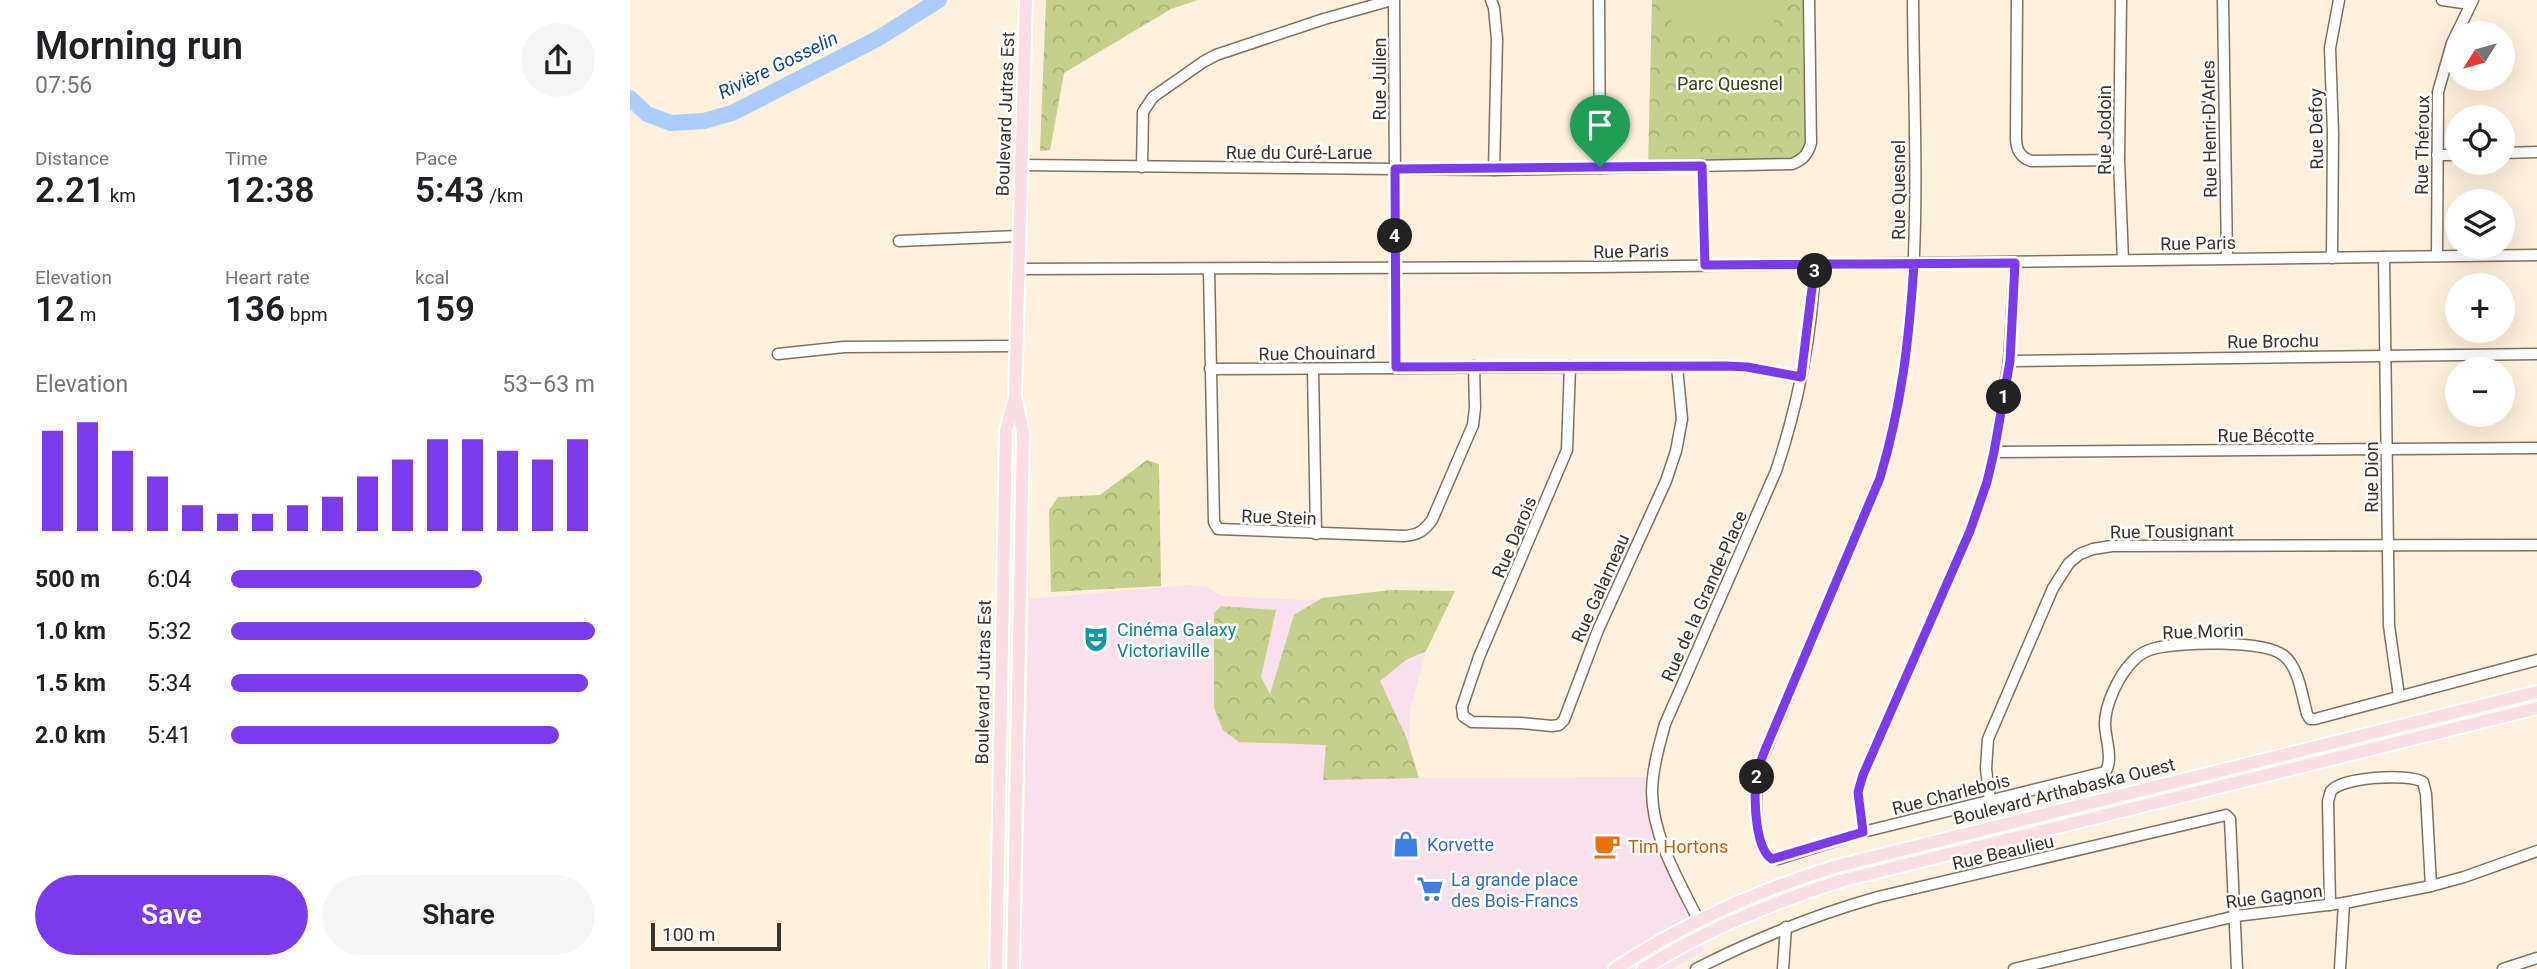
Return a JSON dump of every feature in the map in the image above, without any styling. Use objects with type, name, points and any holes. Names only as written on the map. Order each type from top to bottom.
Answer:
[{"type":"main road","name":"Boulevard Jutras Est","points":[[996,969],[1006,430],[1015,397],[1026,0]]},
{"type":"main road","name":"Boulevard Jutras Est","points":[[1013,969],[1023,432],[1015,397]]},
{"type":"main road","name":"Boulevard Arthabaska Ouest","points":[[1615,969],[1732,904],[1837,866],[2537,692]]},
{"type":"main road","name":"Boulevard Arthabaska Ouest","points":[[1643,969],[1705,934],[1762,908],[1840,881],[2537,708]]},
{"type":"street","points":[[1142,167],[1143,112],[1147,104],[1203,62],[1247,44],[1393,0]]},
{"type":"street","name":"Rue Julien","points":[[1393,0],[1396,367]]},
{"type":"street","points":[[1491,0],[1497,39],[1494,170]]},
{"type":"street","points":[[1599,0],[1600,167]]},
{"type":"street","name":"Rue du Curé-Larue","points":[[1021,165],[1494,170],[1792,164],[1800,161],[1808,152],[1811,143],[1808,0]]},
{"type":"street","name":"Rue Quesnel","points":[[1766,855],[1759,839],[1756,799],[1759,766],[1880,478],[1903,382],[1914,264],[1913,0]]},
{"type":"street","points":[[2018,0],[2018,152],[2024,159],[2031,161],[2119,160]]},
{"type":"street","name":"Rue Jodoin","points":[[2121,0],[2119,160],[2123,260]]},
{"type":"street","name":"Rue Henri-D'Arles","points":[[2223,0],[2227,258]]},
{"type":"street","name":"Rue Defoy","points":[[2332,258],[2333,133],[2330,48],[2339,0]]},
{"type":"street","points":[[2442,0],[2472,2]]},
{"type":"street","name":"Rue Théroux","points":[[2437,256],[2438,92],[2452,43],[2472,2]]},
{"type":"street","points":[[2515,153],[2537,152]]},
{"type":"street","points":[[2437,155],[2445,155]]},
{"type":"street","points":[[1702,166],[1705,265]]},
{"type":"street","points":[[899,241],[1020,236]]},
{"type":"street","name":"Rue Paris","points":[[1019,269],[1596,268],[2537,255]]},
{"type":"street","name":"Rue Dion","points":[[2384,257],[2389,626],[2399,696]]},
{"type":"street","points":[[1863,832],[1858,792],[1863,775],[1970,531],[1987,482],[2010,361],[2015,263]]},
{"type":"street","name":"Rue de la Grande-Place","points":[[1705,934],[1667,854],[1654,809],[1652,786],[1656,757],[1674,702],[1776,471],[1795,409],[1815,264]]},
{"type":"street","name":"Rue Stein","points":[[1209,269],[1214,522],[1218,529],[1404,536],[1415,535],[1424,530],[1432,520],[1473,425],[1474,366]]},
{"type":"street","points":[[778,354],[844,347],[1017,346]]},
{"type":"street","name":"Rue Brochu","points":[[2010,361],[2537,354]]},
{"type":"street","name":"Rue Darois","points":[[1464,716],[1462,707],[1479,657],[1567,450],[1570,366]]},
{"type":"street","name":"Rue Galarneau","points":[[1464,716],[1472,722],[1552,726],[1564,720],[1598,630],[1666,481],[1676,452],[1682,419],[1677,367]]},
{"type":"street","name":"Rue Chouinard","points":[[1210,369],[1747,367],[1801,377]]},
{"type":"street","points":[[1313,369],[1316,534]]},
{"type":"street","name":"Rue Bécotte","points":[[1994,452],[2537,449]]},
{"type":"street","name":"Rue Tousignant","points":[[1990,801],[1986,769],[1989,739],[2053,588],[2069,563],[2080,554],[2093,548],[2112,546],[2537,545]]},
{"type":"street","name":"Rue Morin","points":[[2105,772],[2108,759],[2105,723],[2109,702],[2131,662],[2155,648],[2251,645],[2277,651],[2286,656],[2292,665],[2310,719],[2399,696]]},
{"type":"street","points":[[2399,696],[2537,660]]},
{"type":"street","name":"Rue Charlebois","points":[[1766,855],[1778,859],[1863,832],[2105,772]]},
{"type":"street","points":[[2330,905],[2330,792],[2337,786],[2375,777],[2409,777],[2423,782],[2431,886]]},
{"type":"street","name":"Rue Beaulieu","points":[[1696,969],[1786,927],[1878,897],[2226,815],[2230,819],[2236,916]]},
{"type":"street","name":"Rue Gagnon","points":[[2014,969],[2236,916],[2343,903],[2431,886],[2537,851]]},
{"type":"street","points":[[2340,969],[2343,903]]},
{"type":"street","points":[[2236,916],[2237,969]]},
{"type":"street","points":[[1783,969],[1786,927]]},
{"type":"street","points":[[2503,969],[2537,958]]},
{"type":"shaded area","points":[[1189,585],[1208,587],[1221,596],[1323,601],[1455,591],[1426,651],[1409,714],[1410,778],[1645,777],[1644,798],[1651,834],[1704,951],[1672,969],[1021,969],[1029,599]]},
{"type":"green space","points":[[1046,0],[1198,0],[1171,9],[1064,73],[1050,150],[1040,151]]},
{"type":"green space","name":"Parc Quesnel","points":[[1652,0],[1809,0],[1811,143],[1800,161],[1648,167]]},
{"type":"green space","points":[[1671,0],[1773,0],[1774,34],[1672,36]]},
{"type":"green space","points":[[1147,460],[1159,464],[1161,586],[1051,592],[1049,510],[1058,497],[1100,495]]},
{"type":"green space","points":[[1391,590],[1455,591],[1426,651],[1406,660],[1380,681],[1407,739],[1419,778],[1323,780],[1326,745],[1239,742],[1223,730],[1214,708],[1214,613],[1221,606],[1276,610],[1261,677],[1270,694],[1294,615],[1322,598]]},
{"type":"waterway","name":"Rivière Gosselin","points":[[630,98],[647,114],[671,123],[704,121],[732,113],[877,39],[939,0]]},
{"type":"place","name":"Cinéma Galaxy Victoriaville","points":[[1096,639]]},
{"type":"place","name":"Korvette","points":[[1406,844]]},
{"type":"place","name":"Tim Hortons","points":[[1607,846]]},
{"type":"place","name":"La grande place des Bois-Francs","points":[[1430,889]]},
{"type":"route","points":[[1600,167],[1395,169],[1396,367],[1727,366],[1801,377],[1815,264],[1914,264],[1909,341],[1903,382],[1898,412],[1880,478],[1765,750],[1756,781],[1759,839],[1766,855],[1772,859],[1863,832],[1858,792],[1863,775],[1970,531],[1987,482],[2010,361],[2015,263],[1914,264],[1815,264],[1705,265],[1702,166],[1600,167]]}]
